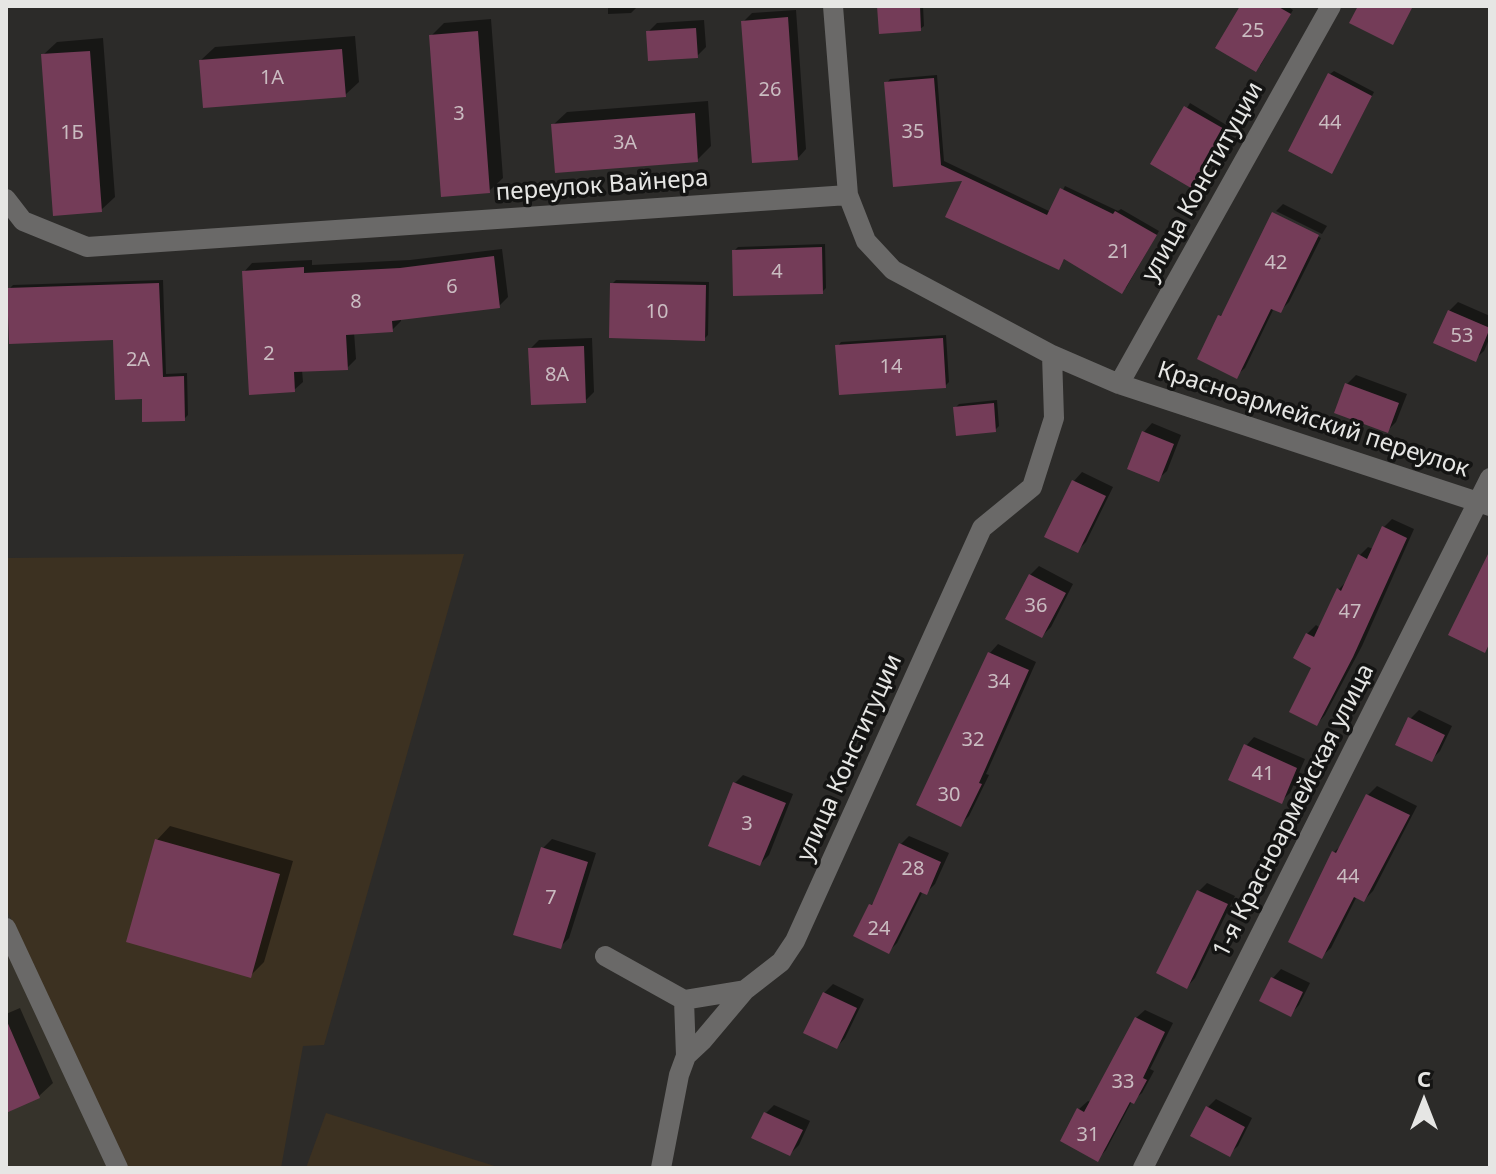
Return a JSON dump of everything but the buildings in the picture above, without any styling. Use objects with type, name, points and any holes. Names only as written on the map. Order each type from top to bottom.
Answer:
[{"type":"street","points":[[833,6],[848,195],[866,241],[893,270],[1052,355],[1119,384]]},
{"type":"street","name":"улица Конституции","points":[[1119,384],[1331,6]]},
{"type":"street","name":"переулок Вайнера","points":[[6,199],[23,221],[87,247],[848,195]]},
{"type":"street","name":"улица Конституции","points":[[661,1168],[679,1075],[686,1056],[745,990],[781,962],[795,941],[982,528],[1032,487],[1054,418],[1052,355]]},
{"type":"street","name":"Красноармейский переулок","points":[[1119,384],[1484,504]]},
{"type":"street","name":"1-я Красноармейская улица","points":[[1143,1168],[1484,504],[1490,478]]},
{"type":"street","points":[[6,928],[118,1168]]},
{"type":"street","points":[[605,956],[684,1000],[745,990]]},
{"type":"street","points":[[684,1000],[686,1056]]},
{"type":"shaded area","points":[[464,554],[324,1045],[303,1046],[281,1168],[125,1168],[6,908],[6,558]]},
{"type":"shaded area","points":[[6,908],[125,1168],[6,1168]]},
{"type":"shaded area","points":[[326,1113],[501,1168],[306,1168]]}]
